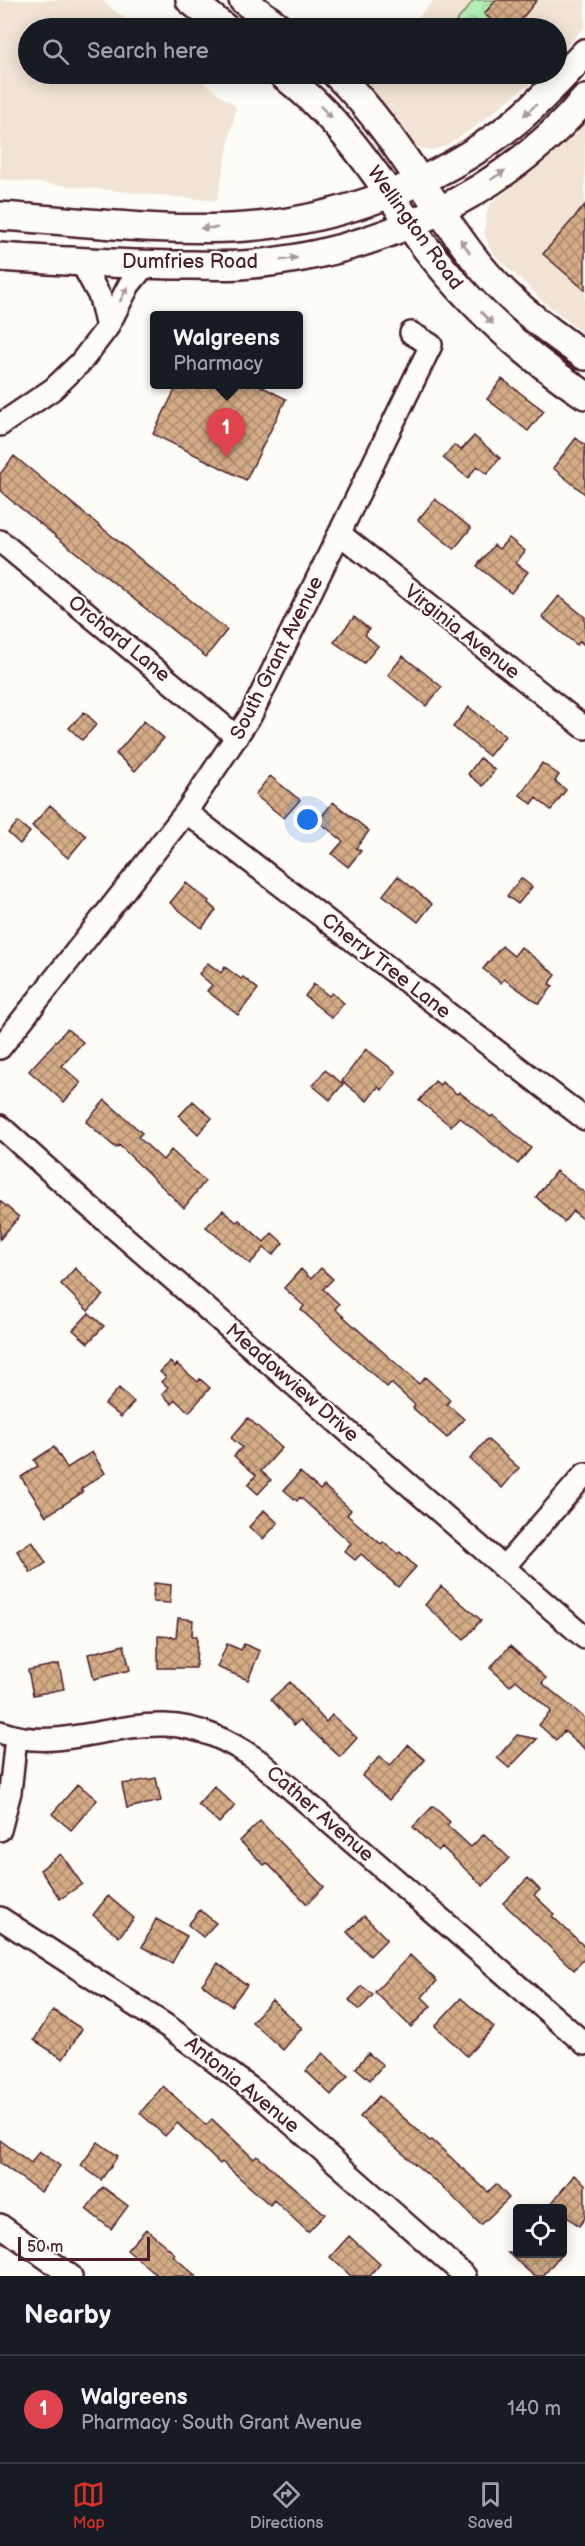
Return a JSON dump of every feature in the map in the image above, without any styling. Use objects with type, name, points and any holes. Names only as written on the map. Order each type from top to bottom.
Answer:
[{"type":"main road","points":[[190,0],[212,18]]},
{"type":"main road","points":[[243,0],[267,18]]},
{"type":"main road","name":"Dumfries Road","points":[[567,72],[585,53]]},
{"type":"main road","name":"Wellington Road","points":[[294,84],[329,114],[457,286],[491,323],[532,358],[585,396]]},
{"type":"main road","name":"Wellington Road","points":[[346,84],[375,115],[473,257],[495,284],[523,310],[585,357]]},
{"type":"main road","name":"Dumfries Road","points":[[0,216],[139,226],[246,227],[298,221],[329,214],[422,182],[484,146],[538,103],[556,84]]},
{"type":"main road","name":"Dumfries Road","points":[[0,256],[218,266],[288,259],[326,252],[410,224],[491,181],[561,126],[585,99]]},
{"type":"street","points":[[81,261],[100,297],[107,328]]},
{"type":"street","points":[[0,425],[58,385],[81,362],[107,328],[125,290],[146,264]]},
{"type":"street","name":"South Grant Avenue","points":[[0,1048],[186,813],[237,737],[265,690],[431,345],[411,333]]},
{"type":"street","name":"Virginia Avenue","points":[[340,534],[585,728]]},
{"type":"street","name":"Orchard Lane","points":[[0,542],[237,737]]},
{"type":"street","name":"Cherry Tree Lane","points":[[186,813],[585,1119]]},
{"type":"street","name":"Meadowview Drive","points":[[0,1126],[502,1568],[585,1638]]},
{"type":"street","points":[[502,1568],[585,1474]]},
{"type":"street","name":"Cather Avenue","points":[[8,1735],[38,1741],[164,1725],[209,1733],[237,1746],[259,1761],[585,2044]]},
{"type":"street","points":[[0,1830],[10,1792],[8,1735]]},
{"type":"street","name":"Antonia Avenue","points":[[0,1918],[170,2028],[257,2093],[465,2276]]},
{"type":"street","points":[[0,2225],[71,2276]]},
{"type":"shaded area","points":[[0,0],[101,0],[124,18],[18,18],[18,84],[206,84],[236,107],[217,201],[0,179]]},
{"type":"shaded area","points":[[434,0],[585,0],[585,26],[567,46],[567,18],[417,18]]},
{"type":"shaded area","points":[[367,84],[529,84],[473,128],[443,147],[430,150],[419,148],[411,143]]},
{"type":"shaded area","points":[[585,116],[585,335],[543,301],[497,257],[489,247],[484,232],[487,211],[491,203],[546,161]]},
{"type":"green space","points":[[474,0],[496,0],[485,14],[490,18],[459,18]]},
{"type":"building","points":[[496,0],[537,0],[522,18],[489,18],[484,14]]},
{"type":"building","points":[[585,205],[585,290],[543,254]]},
{"type":"building","points":[[502,379],[544,411],[528,431],[487,399]]},
{"type":"building","points":[[176,389],[267,389],[286,399],[246,480],[153,434]]},
{"type":"building","points":[[474,436],[500,458],[487,474],[477,466],[468,478],[443,458],[454,445],[461,450]]},
{"type":"building","points":[[576,438],[585,445],[585,494],[553,468]]},
{"type":"building","points":[[14,456],[227,630],[206,657],[7,497],[0,489],[0,474]]},
{"type":"building","points":[[435,499],[471,528],[454,549],[418,520]]},
{"type":"building","points":[[509,538],[525,551],[516,563],[528,572],[511,593],[477,566],[494,545],[499,549]]},
{"type":"building","points":[[559,596],[585,617],[585,646],[580,641],[577,645],[542,617]]},
{"type":"building","points":[[354,617],[369,629],[365,635],[378,646],[364,663],[334,642]]},
{"type":"building","points":[[403,656],[442,687],[426,706],[388,675]]},
{"type":"building","points":[[469,707],[505,736],[489,756],[453,727]]},
{"type":"building","points":[[84,712],[97,724],[82,740],[69,728]]},
{"type":"building","points":[[144,721],[164,738],[135,771],[116,754]]},
{"type":"building","points":[[480,758],[495,770],[483,786],[468,774]]},
{"type":"building","points":[[542,763],[559,775],[555,781],[566,790],[551,810],[536,798],[532,804],[520,795]]},
{"type":"building","points":[[270,776],[300,800],[284,818],[255,795]]},
{"type":"building","points":[[333,802],[369,831],[356,848],[361,851],[348,867],[332,854],[343,841],[318,821]]},
{"type":"building","points":[[50,805],[86,836],[68,858],[32,826]]},
{"type":"building","points":[[18,822],[30,832],[20,844],[8,833]]},
{"type":"building","points":[[398,876],[432,904],[418,922],[383,895]]},
{"type":"building","points":[[521,878],[532,887],[518,904],[507,896]]},
{"type":"building","points":[[186,883],[209,901],[208,903],[216,910],[202,928],[170,903]]},
{"type":"building","points":[[502,946],[514,956],[521,947],[556,975],[549,984],[553,986],[539,1004],[504,979],[501,983],[483,969]]},
{"type":"building","points":[[208,963],[221,973],[225,967],[258,989],[238,1015],[207,991],[212,985],[199,974]]},
{"type":"building","points":[[314,984],[329,996],[332,993],[344,1003],[332,1018],[305,996]]},
{"type":"building","points":[[67,1029],[83,1042],[62,1066],[81,1083],[64,1102],[29,1071]]},
{"type":"building","points":[[366,1049],[396,1072],[382,1090],[378,1087],[367,1101],[342,1081]]},
{"type":"building","points":[[325,1070],[343,1084],[330,1100],[313,1086]]},
{"type":"building","points":[[435,1081],[440,1085],[442,1082],[457,1094],[459,1092],[491,1117],[493,1115],[531,1148],[518,1164],[459,1117],[451,1126],[419,1101]]},
{"type":"building","points":[[105,1100],[142,1133],[138,1137],[163,1160],[171,1150],[205,1181],[184,1208],[119,1145],[116,1148],[86,1122]]},
{"type":"building","points":[[193,1101],[212,1118],[198,1134],[179,1116]]},
{"type":"building","points":[[556,1171],[585,1193],[585,1221],[573,1211],[564,1222],[536,1197]]},
{"type":"building","points":[[0,1201],[19,1217],[0,1239]]},
{"type":"building","points":[[223,1210],[236,1222],[239,1220],[264,1242],[272,1233],[283,1243],[273,1255],[264,1248],[250,1264],[206,1227]]},
{"type":"building","points":[[75,1268],[103,1295],[88,1311],[61,1284]]},
{"type":"building","points":[[321,1268],[333,1279],[323,1289],[339,1304],[335,1309],[419,1384],[425,1377],[450,1400],[447,1404],[464,1419],[447,1438],[413,1408],[415,1405],[391,1383],[387,1387],[301,1310],[304,1306],[284,1288],[301,1269],[311,1279]]},
{"type":"building","points":[[89,1313],[104,1326],[88,1343],[73,1330]]},
{"type":"building","points":[[170,1362],[175,1367],[177,1364],[198,1382],[200,1379],[210,1388],[189,1412],[175,1400],[172,1404],[162,1394],[168,1387],[161,1382],[166,1377],[160,1372]]},
{"type":"building","points":[[119,1388],[134,1402],[121,1417],[105,1404]]},
{"type":"building","points":[[248,1418],[282,1448],[261,1471],[271,1480],[258,1494],[248,1485],[256,1475],[234,1456],[242,1447],[231,1438]]},
{"type":"building","points":[[487,1439],[519,1468],[502,1488],[470,1459]]},
{"type":"building","points":[[54,1447],[67,1468],[92,1452],[105,1473],[81,1489],[83,1492],[46,1516],[21,1477],[38,1466],[34,1460]]},
{"type":"building","points":[[300,1472],[320,1490],[324,1486],[351,1510],[347,1515],[381,1544],[383,1542],[398,1554],[400,1552],[416,1567],[398,1587],[361,1554],[355,1560],[344,1551],[351,1543],[300,1497],[297,1501],[284,1490]]},
{"type":"building","points":[[264,1510],[278,1523],[263,1539],[249,1527]]},
{"type":"building","points":[[32,1541],[46,1563],[31,1573],[17,1551]]},
{"type":"building","points":[[154,1583],[171,1585],[170,1603],[153,1602]]},
{"type":"building","points":[[441,1586],[481,1620],[464,1640],[425,1605]]},
{"type":"building","points":[[178,1618],[193,1620],[192,1636],[197,1636],[196,1668],[158,1668],[158,1636],[176,1637]]},
{"type":"building","points":[[227,1644],[241,1650],[244,1644],[260,1651],[248,1680],[217,1667]]},
{"type":"building","points":[[124,1645],[130,1670],[94,1679],[88,1654]]},
{"type":"building","points":[[510,1646],[546,1678],[542,1683],[585,1718],[585,1749],[564,1731],[556,1740],[539,1725],[551,1711],[516,1680],[510,1686],[490,1668]]},
{"type":"building","points":[[59,1664],[64,1689],[33,1695],[28,1670]]},
{"type":"building","points":[[290,1682],[326,1722],[332,1715],[357,1738],[340,1757],[300,1720],[294,1725],[271,1699]]},
{"type":"building","points":[[517,1735],[537,1739],[509,1768],[497,1758]]},
{"type":"building","points":[[408,1745],[425,1760],[389,1800],[362,1776],[380,1756],[390,1766]]},
{"type":"building","points":[[156,1778],[161,1801],[127,1808],[122,1784]]},
{"type":"building","points":[[78,1784],[97,1800],[71,1830],[52,1814]]},
{"type":"building","points":[[214,1786],[235,1806],[219,1823],[198,1804]]},
{"type":"building","points":[[433,1806],[450,1822],[447,1825],[471,1847],[484,1834],[509,1858],[483,1886],[442,1847],[438,1851],[413,1827]]},
{"type":"building","points":[[260,1821],[324,1887],[307,1904],[267,1863],[264,1865],[240,1841]]},
{"type":"building","points":[[61,1854],[82,1884],[60,1899],[40,1870]]},
{"type":"building","points":[[528,1878],[540,1890],[534,1895],[554,1914],[552,1916],[585,1947],[585,1958],[574,1970],[503,1903]]},
{"type":"building","points":[[108,1896],[134,1918],[119,1937],[93,1915]]},
{"type":"building","points":[[200,1910],[216,1923],[203,1937],[188,1925]]},
{"type":"building","points":[[364,1916],[387,1939],[370,1956],[347,1932]]},
{"type":"building","points":[[156,1919],[187,1936],[172,1963],[142,1947]]},
{"type":"building","points":[[410,1955],[437,1981],[422,1997],[431,2006],[411,2027],[375,1992]]},
{"type":"building","points":[[218,1963],[247,1985],[231,2006],[202,1984]]},
{"type":"building","points":[[362,1986],[373,1995],[359,2010],[349,2000]]},
{"type":"building","points":[[461,1998],[494,2027],[467,2056],[435,2026]]},
{"type":"building","points":[[272,2000],[302,2028],[283,2050],[252,2022]]},
{"type":"building","points":[[53,2010],[82,2029],[63,2059],[34,2040]]},
{"type":"building","points":[[323,2053],[348,2076],[331,2095],[306,2071]]},
{"type":"building","points":[[368,2053],[383,2065],[370,2080],[356,2068]]},
{"type":"building","points":[[163,2086],[206,2125],[212,2119],[254,2159],[257,2156],[325,2214],[308,2232],[274,2200],[270,2205],[222,2162],[220,2164],[177,2123],[165,2136],[140,2113]]},
{"type":"building","points":[[379,2096],[430,2141],[432,2140],[488,2192],[496,2184],[509,2198],[481,2225],[450,2194],[360,2117]]},
{"type":"building","points":[[0,2140],[31,2163],[39,2151],[60,2166],[41,2192],[0,2163]]},
{"type":"building","points":[[98,2142],[118,2156],[101,2180],[81,2165]]},
{"type":"building","points":[[574,2175],[585,2184],[585,2218],[579,2226],[567,2217],[567,2204],[551,2204]]},
{"type":"building","points":[[103,2187],[128,2206],[111,2229],[86,2209]]},
{"type":"building","points":[[146,2229],[196,2276],[158,2276],[127,2250]]},
{"type":"building","points":[[349,2236],[380,2264],[370,2276],[351,2276],[330,2257]]},
{"type":"building","points":[[514,2258],[558,2258],[543,2276],[534,2276]]},
{"type":"place","name":"Walgreens","points":[[226,458]]}]
